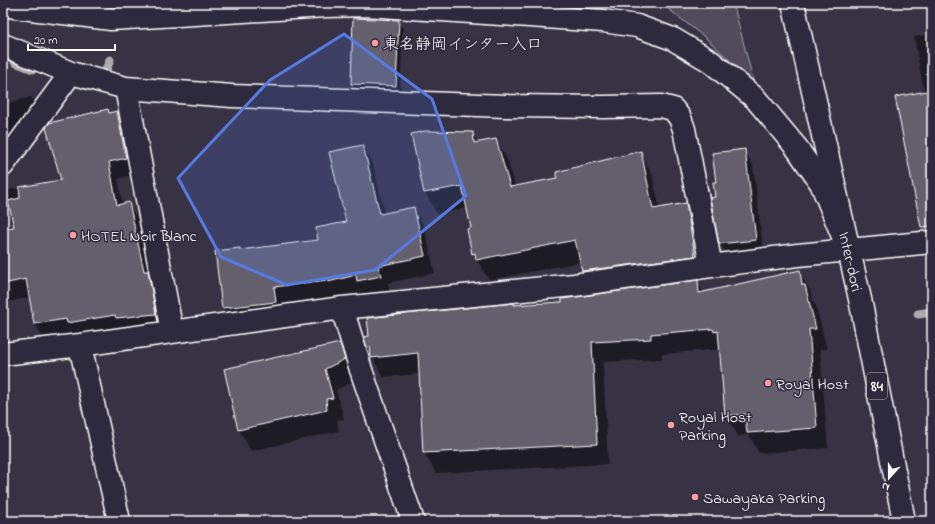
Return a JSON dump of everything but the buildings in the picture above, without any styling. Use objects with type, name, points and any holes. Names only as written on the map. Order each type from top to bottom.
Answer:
[{"type":"main road","points":[[298,3],[326,6]]},
{"type":"main road","points":[[454,11],[523,3]]},
{"type":"main road","name":"Inter-dori","points":[[794,3],[849,250],[904,521]]},
{"type":"main road","points":[[3,4],[15,7],[111,19],[366,5],[603,21],[637,26],[673,39],[710,61],[754,98],[796,147],[821,182],[849,250]]},
{"type":"main road","points":[[3,45],[71,73],[126,88],[232,96],[490,106],[667,107],[672,109],[680,118],[684,129],[711,266]]},
{"type":"main road","points":[[3,165],[71,73]]},
{"type":"main road","points":[[126,88],[172,332]]},
{"type":"main road","points":[[3,354],[80,345],[342,308],[574,286],[798,255],[932,242]]},
{"type":"main road","points":[[342,308],[361,370],[413,521]]},
{"type":"main road","points":[[80,345],[119,521]]},
{"type":"highlighted area","points":[[344,34],[432,99],[466,196],[375,270],[287,285],[221,257],[178,178],[270,80]]},
{"type":"shaded area","points":[[692,3],[733,3],[754,83],[707,39],[667,8]]},
{"type":"waterway","points":[[106,70],[110,60]]},
{"type":"waterway","points":[[15,62],[33,69]]},
{"type":"waterway","points":[[918,314],[932,312]]},
{"type":"place","name":"東名静岡インター入口","points":[[375,43]]},
{"type":"place","name":"HOTEL Noir Blanc","points":[[73,235]]},
{"type":"place","name":"Royal Host","points":[[768,383]]},
{"type":"place","name":"Royal Host Parking","points":[[671,425]]},
{"type":"place","name":"Sawayaka Parking","points":[[695,497]]}]
